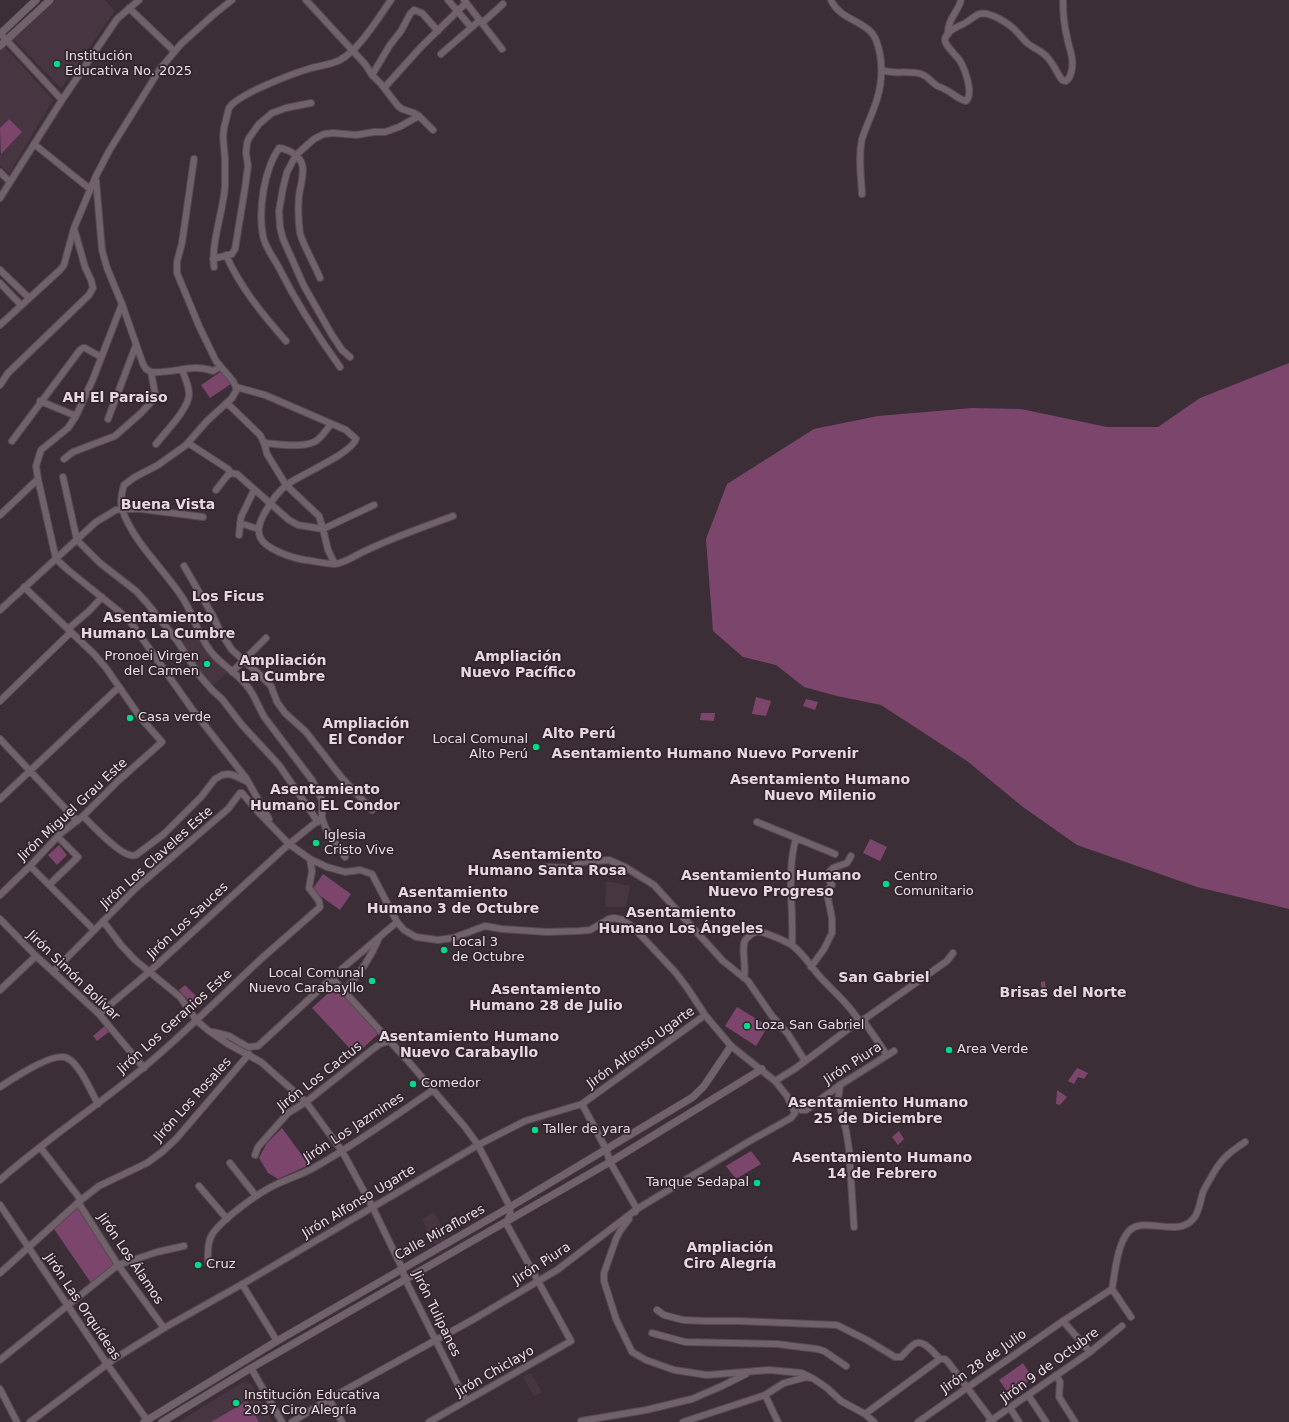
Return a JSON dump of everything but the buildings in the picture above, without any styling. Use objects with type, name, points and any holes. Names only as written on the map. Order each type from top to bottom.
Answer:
[{"type":"street","points":[[36,0],[0,34],[62,100]]},
{"type":"street","points":[[0,46],[50,0]]},
{"type":"street","points":[[0,198],[62,100],[116,19],[139,0]]},
{"type":"street","points":[[0,325],[64,265],[74,228],[95,178],[109,151],[160,68],[174,51],[232,0]]},
{"type":"street","points":[[306,0],[365,64],[372,75],[398,106],[419,116],[433,130]]},
{"type":"street","points":[[448,0],[471,27]]},
{"type":"street","points":[[831,0],[842,14],[867,28],[875,37],[881,53],[882,70],[878,97],[862,140],[860,162],[862,194]]},
{"type":"street","points":[[948,34],[950,20],[962,0]]},
{"type":"street","points":[[882,70],[889,73],[912,72],[923,74],[931,79],[936,85],[961,100],[966,101],[970,92],[968,82],[961,62],[946,44],[945,39],[953,29],[970,21],[977,15],[988,14],[1008,24],[1028,43],[1047,56],[1062,80],[1066,81],[1069,79],[1071,74],[1072,58],[1063,13],[1063,0]]},
{"type":"street","points":[[214,267],[213,259],[222,209],[224,186],[225,158],[222,132],[229,108],[234,102],[256,90],[308,69],[339,60],[352,51],[381,16],[389,1]]},
{"type":"street","points":[[384,88],[421,47],[458,12],[465,2],[502,49]]},
{"type":"street","points":[[440,54],[471,27],[503,4]]},
{"type":"street","points":[[129,8],[174,51]]},
{"type":"street","points":[[372,75],[414,10],[422,13],[438,32]]},
{"type":"street","points":[[213,259],[232,254],[235,249],[248,166],[247,148],[249,138],[259,124],[272,113],[286,108],[311,103]]},
{"type":"street","points":[[350,357],[342,350],[332,335],[304,286],[283,239],[280,227],[279,211],[282,188],[287,172],[296,155],[314,139],[324,134],[333,133],[356,135],[385,132],[399,127],[419,116]]},
{"type":"street","points":[[34,144],[90,189]]},
{"type":"street","points":[[320,278],[301,235],[298,218],[303,169],[301,162],[296,155],[279,148],[273,159],[265,182],[262,212],[263,237],[292,294],[340,367]]},
{"type":"street","points":[[194,159],[182,243],[178,255],[177,273],[199,326],[216,361],[233,381],[236,387],[236,392],[232,398],[207,421],[188,443],[158,465],[135,477],[124,485],[121,503],[122,509],[138,539],[182,598],[203,640],[212,652],[248,687],[254,696],[264,718],[312,780],[322,800],[320,820]]},
{"type":"street","points":[[0,172],[10,182]]},
{"type":"street","points":[[95,178],[102,250],[107,268],[146,369],[151,372],[166,372],[197,367],[214,370],[220,367]]},
{"type":"street","points":[[0,385],[8,373],[89,295],[93,288],[85,267],[74,228]]},
{"type":"street","points":[[226,255],[233,272],[262,315],[286,342]]},
{"type":"street","points":[[0,270],[29,298]]},
{"type":"street","points":[[0,283],[21,305]]},
{"type":"street","points":[[122,304],[102,357],[76,416],[68,428],[41,450],[37,461],[38,479],[56,558],[132,624],[196,714],[248,782],[272,826],[289,844],[310,859],[327,867],[345,872],[360,870],[372,874],[397,922],[404,930],[416,937],[438,940],[453,938],[485,926],[502,929],[547,932],[590,930],[609,919],[619,918],[635,929],[676,973],[705,1015],[732,1046],[762,1069],[775,1081],[787,1096]]},
{"type":"street","points":[[108,419],[136,345]]},
{"type":"street","points":[[12,441],[40,402],[83,348],[102,357]]},
{"type":"street","points":[[156,444],[183,410],[189,400],[190,392],[182,370]]},
{"type":"street","points":[[64,459],[73,452],[115,436],[141,413],[152,401],[155,393],[151,372]]},
{"type":"street","points":[[236,387],[266,395],[346,430],[356,439],[355,443],[330,460],[286,485],[270,503],[260,521],[258,532],[262,542],[293,558],[335,564],[345,562],[365,551],[453,516]]},
{"type":"street","points":[[40,402],[76,416]]},
{"type":"street","points":[[227,403],[260,436],[267,454],[286,485],[319,516],[328,550],[335,564]]},
{"type":"street","points":[[264,443],[290,445],[314,442],[324,434],[330,424]]},
{"type":"street","points":[[188,443],[228,469],[231,473],[237,474],[289,520],[298,525],[323,529],[374,505]]},
{"type":"street","points":[[216,490],[231,473]]},
{"type":"street","points":[[63,477],[77,540],[100,563],[136,591],[147,603],[178,642],[199,675],[222,699],[242,725],[268,752],[279,766],[320,820],[345,857]]},
{"type":"street","points":[[0,515],[38,479]]},
{"type":"street","points":[[239,535],[240,523],[244,510],[254,490]]},
{"type":"street","points":[[0,610],[96,522],[116,510],[141,509],[203,517]]},
{"type":"street","points":[[240,523],[258,529]]},
{"type":"street","points":[[184,566],[232,650],[270,686],[277,702],[285,713],[306,732],[342,778],[372,810]]},
{"type":"street","points":[[0,799],[119,687],[94,654],[24,587]]},
{"type":"street","points":[[0,701],[102,597]]},
{"type":"street","points":[[232,672],[266,638]]},
{"type":"street","name":"Jirón Miguel Grau Este","points":[[0,895],[58,837],[83,816],[162,742],[140,717],[119,687]]},
{"type":"street","points":[[0,739],[77,821]]},
{"type":"street","points":[[83,816],[116,847],[132,856],[164,834],[201,797],[215,779],[222,775],[228,774],[248,782]]},
{"type":"street","name":"Jirón Los Claveles Este","points":[[53,972],[136,888],[222,815],[240,793],[248,799],[272,826]]},
{"type":"street","name":"Jirón Los Sauces","points":[[99,1014],[149,972],[289,844],[320,820]]},
{"type":"street","points":[[757,822],[835,854]]},
{"type":"street","points":[[49,885],[78,857],[58,837]]},
{"type":"street","points":[[792,945],[793,919],[790,869],[796,838]]},
{"type":"street","points":[[811,967],[824,949],[832,933],[832,918],[827,894],[828,889],[832,885],[828,873],[833,868],[847,863],[851,856]]},
{"type":"street","name":"Jirón Los Geranios Este","points":[[0,1180],[40,1147],[144,1068],[197,1021],[260,960],[320,907],[319,901],[309,888],[312,876],[310,859]]},
{"type":"street","points":[[543,867],[569,868],[582,862],[609,860],[625,867],[654,885],[723,961],[744,978],[772,1016],[788,1034],[805,1061]]},
{"type":"street","points":[[30,866],[94,930]]},
{"type":"street","name":"Jirón Simón Bolívar","points":[[0,919],[36,956],[99,1014],[144,1068]]},
{"type":"street","name":"Jirón Tulipanes","points":[[103,921],[121,945],[142,967],[180,997],[197,1021],[228,1044],[249,1054],[261,1062],[306,1102],[342,1152],[372,1206],[402,1268],[405,1279],[466,1401]]},
{"type":"street","name":"Jirón Los Rosales","points":[[209,1031],[222,1034],[248,1047],[258,1046],[380,935],[397,922]]},
{"type":"street","points":[[744,978],[746,972],[743,945],[749,936],[756,932],[762,932],[792,945],[849,1007],[887,1055]]},
{"type":"street","points":[[344,991],[368,959],[380,935]]},
{"type":"street","points":[[775,1081],[947,961],[953,953]]},
{"type":"street","points":[[0,990],[36,956]]},
{"type":"street","points":[[332,978],[408,1061],[465,1127],[478,1145],[510,1207],[510,1215],[506,1223],[539,1281]]},
{"type":"street","name":"Jirón Alfonso Ugarte","points":[[30,1422],[107,1364],[164,1328],[242,1284],[372,1206],[478,1145],[525,1121],[582,1104],[705,1015]]},
{"type":"street","name":"Jirón Los Cactus","points":[[255,1155],[258,1148],[288,1113],[306,1102],[380,1044],[390,1041]]},
{"type":"street","name":"Calle Miraflores","points":[[146,1421],[277,1341],[510,1207],[699,1092],[732,1046]]},
{"type":"street","name":"Jirón Piura","points":[[787,1096],[802,1111],[806,1110],[840,1085],[894,1051]]},
{"type":"street","name":"Jirón Los Rosales","points":[[0,1273],[79,1201],[99,1186],[147,1163],[162,1152],[176,1139],[249,1054]]},
{"type":"street","points":[[0,1087],[54,1057],[67,1058],[75,1065],[98,1104]]},
{"type":"street","name":"Calle Miraflores","points":[[162,1422],[251,1368],[610,1162],[762,1069]]},
{"type":"street","points":[[840,1085],[838,1100],[846,1126],[849,1149],[854,1227]]},
{"type":"street","name":"Jirón Los Jazmines","points":[[208,1262],[209,1240],[214,1233],[228,1219],[256,1196],[274,1186],[311,1170],[342,1152],[433,1090]]},
{"type":"street","name":"Jirón Piura","points":[[292,1422],[329,1399],[474,1319],[539,1281],[557,1270],[637,1209],[742,1145],[791,1118],[795,1113],[787,1096]]},
{"type":"street","points":[[582,1104],[606,1149],[610,1162],[637,1209],[620,1231],[604,1273],[606,1291],[612,1308],[632,1352],[646,1360],[674,1370],[707,1375],[770,1370],[802,1372],[814,1378],[841,1400],[865,1414],[873,1422]]},
{"type":"street","points":[[1131,1317],[1112,1289],[1115,1265],[1128,1232],[1134,1227],[1175,1227],[1187,1224],[1194,1217],[1200,1206],[1204,1191],[1220,1161],[1231,1151],[1245,1142]]},
{"type":"street","name":"Jirón Los Álamos","points":[[40,1147],[79,1201],[118,1265],[164,1328]]},
{"type":"street","points":[[230,1163],[256,1196]]},
{"type":"street","points":[[199,1186],[228,1219]]},
{"type":"street","name":"Jirón Las Orquídeas","points":[[0,1205],[146,1421]]},
{"type":"street","points":[[0,1360],[118,1265],[157,1252],[184,1246]]},
{"type":"street","name":"Jirón Chiclayo","points":[[429,1422],[571,1342],[539,1281]]},
{"type":"street","points":[[242,1284],[277,1341]]},
{"type":"street","name":"Jirón 28 de Julio","points":[[918,1422],[1063,1321],[1112,1289]]},
{"type":"street","points":[[657,1310],[669,1317],[683,1320],[837,1325],[867,1340],[895,1357],[901,1357],[916,1342],[920,1342],[925,1344],[940,1358],[945,1359],[948,1362],[991,1421]]},
{"type":"street","points":[[1063,1321],[1090,1352]]},
{"type":"street","name":"Jirón 9 de Octubre","points":[[991,1421],[1090,1352],[1122,1326]]},
{"type":"street","points":[[652,1333],[685,1342],[777,1344],[817,1348],[846,1366]]},
{"type":"street","points":[[865,1414],[940,1358]]},
{"type":"street","points":[[251,1368],[282,1422]]},
{"type":"street","points":[[581,1421],[646,1410],[692,1399],[749,1372]]},
{"type":"street","points":[[1056,1375],[1060,1382],[1059,1397],[1075,1422]]},
{"type":"street","points":[[683,1422],[765,1394],[784,1383],[808,1377],[814,1378]]},
{"type":"street","points":[[0,1389],[17,1422]]},
{"type":"street","points":[[765,1394],[778,1422]]},
{"type":"street","points":[[1028,1395],[1046,1422]]},
{"type":"street","points":[[329,1399],[342,1422]]},
{"type":"street","points":[[1010,1408],[1019,1422]]},
{"type":"shaded area","name":"Institución Educativa No. 2025","points":[[55,0],[105,0],[115,11],[61,88],[13,39]]},
{"type":"shaded area","points":[[4,46],[53,100],[9,174],[0,165],[0,50]]},
{"type":"shaded area","points":[[9,119],[22,132],[1,154],[0,128]]},
{"type":"shaded area","points":[[1289,363],[1289,909],[1197,887],[1077,845],[1023,807],[967,761],[881,705],[837,696],[804,687],[776,665],[743,657],[713,631],[706,539],[727,484],[814,429],[878,416],[972,408],[1021,409],[1107,427],[1158,427],[1200,398]]},
{"type":"shaded area","points":[[222,371],[231,384],[210,398],[201,385]]},
{"type":"shaded area","name":"Pronoei Virgen del Carmen","points":[[197,631],[211,655],[227,673],[211,687],[181,643]]},
{"type":"shaded area","points":[[756,697],[771,701],[766,716],[752,714]]},
{"type":"shaded area","points":[[806,699],[818,702],[815,710],[803,706]]},
{"type":"shaded area","points":[[701,713],[715,713],[714,721],[700,720]]},
{"type":"shaded area","points":[[870,839],[887,847],[880,861],[863,853]]},
{"type":"shaded area","points":[[59,845],[67,855],[57,865],[48,855]]},
{"type":"shaded area","points":[[323,874],[351,894],[340,910],[312,890]]},
{"type":"shaded area","points":[[606,881],[630,886],[626,907],[605,907]]},
{"type":"shaded area","points":[[1045,981],[1047,998],[1042,998],[1041,982]]},
{"type":"shaded area","points":[[185,985],[202,1002],[195,1008],[179,990]]},
{"type":"shaded area","points":[[336,986],[379,1033],[356,1055],[312,1008]]},
{"type":"shaded area","name":"Loza San Gabriel","points":[[737,1007],[768,1026],[756,1046],[725,1026]]},
{"type":"shaded area","points":[[106,1025],[110,1031],[97,1041],[93,1036]]},
{"type":"shaded area","points":[[1077,1068],[1088,1073],[1084,1079],[1078,1077],[1074,1084],[1068,1081]]},
{"type":"shaded area","points":[[1057,1090],[1067,1097],[1060,1105],[1056,1104]]},
{"type":"shaded area","points":[[282,1128],[309,1165],[278,1179],[268,1173],[259,1158],[267,1143]]},
{"type":"shaded area","points":[[899,1131],[904,1139],[898,1145],[892,1137]]},
{"type":"shaded area","points":[[751,1151],[761,1164],[736,1179],[726,1166]]},
{"type":"shaded area","points":[[78,1208],[115,1264],[91,1283],[54,1229]]},
{"type":"shaded area","points":[[434,1212],[447,1238],[435,1245],[422,1219]]},
{"type":"shaded area","points":[[1023,1363],[1033,1378],[1009,1394],[999,1380]]},
{"type":"shaded area","points":[[531,1373],[542,1392],[534,1396],[523,1377]]},
{"type":"shaded area","name":"Institución Educativa 2037 Ciro Alegría","points":[[243,1382],[251,1384],[273,1422],[179,1422]]},
{"type":"shaded area","points":[[247,1401],[259,1422],[211,1422]]},
{"type":"place","name":"Institución Educativa No. 2025","points":[[57,64]]},
{"type":"place","name":"Pronoei Virgen del Carmen","points":[[207,664]]},
{"type":"place","name":"Casa verde","points":[[130,718]]},
{"type":"place","name":"Local Comunal Alto Perú","points":[[536,747]]},
{"type":"place","name":"Iglesia Cristo Vive","points":[[316,843]]},
{"type":"place","name":"Centro Comunitario","points":[[886,884]]},
{"type":"place","name":"Local 3 de Octubre","points":[[444,950]]},
{"type":"place","name":"Local Comunal Nuevo Carabayllo","points":[[372,981]]},
{"type":"place","name":"Loza San Gabriel","points":[[747,1026]]},
{"type":"place","name":"Area Verde","points":[[949,1050]]},
{"type":"place","name":"Comedor","points":[[413,1084]]},
{"type":"place","name":"Taller de yara","points":[[535,1130]]},
{"type":"place","name":"Tanque Sedapal","points":[[757,1183]]},
{"type":"place","name":"Cruz","points":[[198,1265]]},
{"type":"place","name":"Institución Educativa 2037 Ciro Alegría","points":[[236,1403]]},
{"type":"district","name":"AH El Paraiso","points":[[115,398]]},
{"type":"district","name":"Buena Vista","points":[[168,505]]},
{"type":"district","name":"Los Ficus","points":[[228,597]]},
{"type":"district","name":"Asentamiento Humano La Cumbre","points":[[158,626]]},
{"type":"district","name":"Ampliación Nuevo Pacífico","points":[[518,666]]},
{"type":"district","name":"Ampliación La Cumbre","points":[[283,670]]},
{"type":"district","name":"Ampliación El Condor","points":[[366,732]]},
{"type":"district","name":"Alto Perú","points":[[579,734]]},
{"type":"district","name":"Asentamiento Humano Nuevo Porvenir","points":[[705,754]]},
{"type":"district","name":"Asentamiento Humano Nuevo Milenio","points":[[820,788]]},
{"type":"district","name":"Asentamiento Humano EL Condor","points":[[325,798]]},
{"type":"district","name":"Asentamiento Humano Santa Rosa","points":[[547,864]]},
{"type":"district","name":"Asentamiento Humano Nuevo Progreso","points":[[771,884]]},
{"type":"district","name":"Asentamiento Humano 3 de Octubre","points":[[453,902]]},
{"type":"district","name":"Asentamiento Humano Los Ángeles","points":[[681,922]]},
{"type":"district","name":"San Gabriel","points":[[884,978]]},
{"type":"district","name":"Brisas del Norte","points":[[1063,993]]},
{"type":"district","name":"Asentamiento Humano 28 de Julio","points":[[546,998]]},
{"type":"district","name":"Asentamiento Humano Nuevo Carabayllo","points":[[469,1046]]},
{"type":"district","name":"Asentamiento Humano 25 de Diciembre","points":[[878,1112]]},
{"type":"district","name":"Asentamiento Humano 14 de Febrero","points":[[882,1166]]},
{"type":"district","name":"Ampliación Ciro Alegría","points":[[730,1256]]}]
